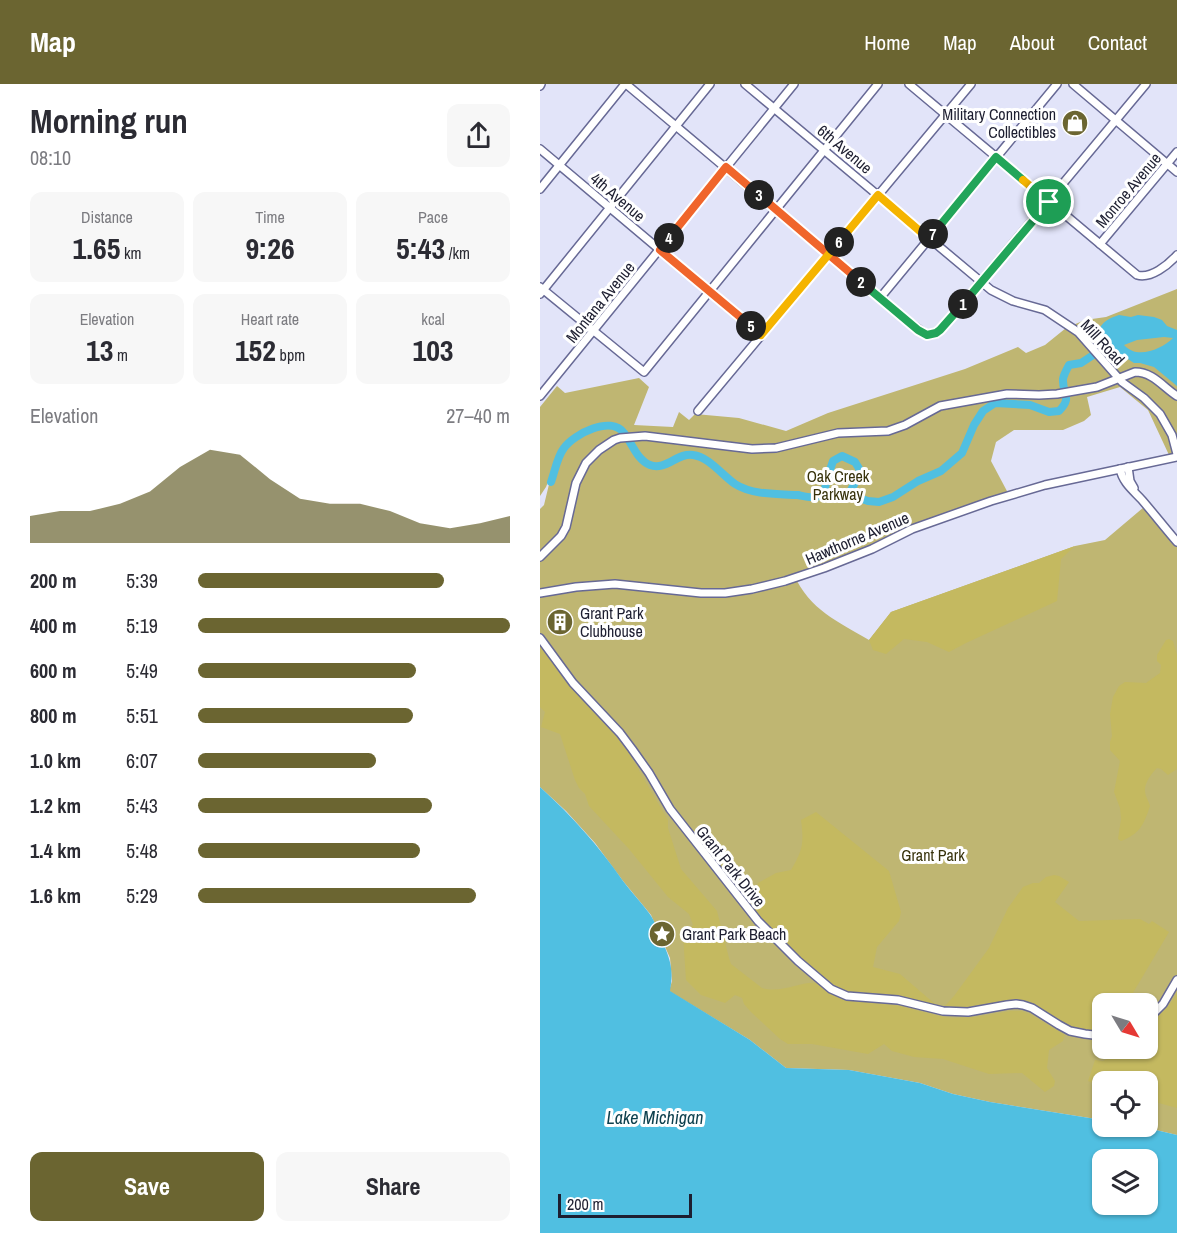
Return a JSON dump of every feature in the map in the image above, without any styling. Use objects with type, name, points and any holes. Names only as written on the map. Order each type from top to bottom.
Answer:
[{"type":"street","points":[[540,189],[626,84],[918,330],[927,335],[940,330],[1146,84]]},
{"type":"street","points":[[710,84],[541,290],[644,372],[878,84]]},
{"type":"street","name":"6th Avenue","points":[[745,84],[981,282]]},
{"type":"street","name":"Montana Avenue","points":[[540,396],[794,84]]},
{"type":"street","points":[[909,84],[1137,275],[1148,275],[1165,267],[1177,255]]},
{"type":"street","points":[[698,411],[971,84]]},
{"type":"street","points":[[880,298],[1057,84]]},
{"type":"street","points":[[1072,84],[1177,172]]},
{"type":"street","name":"4th Avenue","points":[[540,149],[761,335]]},
{"type":"street","name":"Monroe Avenue","points":[[1100,244],[1177,152]]},
{"type":"street","name":"Mill Road","points":[[981,282],[1006,299],[1039,307],[1078,332],[1118,378],[1160,414],[1172,435],[1177,455]]},
{"type":"street","points":[[540,556],[561,536],[566,527],[576,483],[586,463],[606,445],[620,438],[634,436],[768,449],[832,434],[893,429],[940,406],[1006,394],[1058,394],[1102,386],[1135,372],[1145,373],[1177,396]]},
{"type":"street","name":"Hawthorne Avenue","points":[[540,594],[576,587],[615,584],[701,593],[725,593],[759,588],[845,560],[912,529],[991,501],[1045,485],[1177,455]]},
{"type":"street","points":[[1124,468],[1124,480],[1128,486],[1177,542]]},
{"type":"street","name":"Grant Park Drive","points":[[540,639],[573,683],[626,741],[649,773],[670,809],[758,921],[798,962],[831,989],[847,996],[898,1000],[943,1011],[968,1012],[1007,1005],[1023,1005],[1070,1030],[1092,1035]]},
{"type":"street","points":[[1158,1009],[1177,980]]},
{"type":"green space","name":"Grant Park","points":[[1177,289],[1177,453],[1169,455],[1148,410],[1120,387],[1087,397],[1091,415],[1084,421],[1063,430],[1014,430],[996,442],[991,461],[1008,493],[924,521],[866,549],[794,575],[816,606],[869,640],[891,612],[1075,546],[1105,540],[1144,507],[1177,547],[1177,1135],[1158,1131],[1158,1071],[1092,1071],[1092,1118],[990,1102],[953,1094],[920,1083],[849,1070],[786,1068],[750,1040],[669,991],[672,981],[670,958],[651,915],[595,843],[540,787],[540,509],[544,505],[552,472],[540,496],[540,407],[557,386],[565,393],[639,378],[649,387],[634,425],[673,427],[679,412],[689,420],[695,414],[739,418],[786,431],[828,413],[965,369],[1018,347],[1026,353],[1045,345],[1066,328],[1085,320],[1106,317]]},
{"type":"shaded area","points":[[1075,546],[1061,559],[1057,601],[949,652],[927,642],[904,639],[886,654],[873,650],[869,640],[891,612]]},
{"type":"shaded area","points":[[1169,639],[1173,641],[1177,655],[1177,769],[1168,775],[1157,768],[1152,774],[1145,788],[1150,806],[1146,818],[1137,832],[1121,841],[1118,839],[1120,808],[1114,792],[1120,761],[1110,750],[1112,736],[1110,714],[1113,697],[1119,686],[1125,682],[1146,683],[1160,673],[1161,665],[1157,661],[1157,655]]},
{"type":"shaded area","points":[[540,644],[567,681],[628,749],[668,820],[668,828],[681,869],[717,911],[731,964],[762,988],[783,989],[818,983],[754,911],[754,897],[758,883],[776,873],[791,870],[802,846],[801,820],[816,812],[889,871],[901,912],[899,921],[877,947],[873,967],[900,974],[935,1004],[930,1006],[873,1001],[874,1003],[896,1005],[952,1018],[1011,1011],[1030,1014],[1065,1035],[1063,1041],[1049,1050],[1047,1068],[1055,1081],[1054,1086],[1045,1092],[1022,1073],[989,1074],[943,1059],[914,1057],[892,1051],[884,1044],[868,1054],[812,1044],[788,1044],[751,1012],[742,998],[735,995],[725,1003],[701,995],[686,980],[683,935],[693,925],[689,914],[668,897],[629,849],[589,806],[585,794],[575,780],[560,734],[541,727],[545,712],[540,707]]},
{"type":"shaded area","points":[[1059,876],[1069,882],[1055,902],[1079,921],[1140,919],[1149,924],[1152,921],[1169,932],[1133,993],[1092,993],[1092,1032],[1068,1026],[1036,1006],[1023,1002],[967,1009],[943,1008],[989,948],[1008,908],[1023,887],[1039,883],[1046,877]]},
{"type":"shaded area","points":[[1177,992],[1177,1108],[1158,1103],[1158,1071],[1092,1071],[1092,1082],[1088,1081],[1095,1060],[1158,1059],[1158,1017]]},
{"type":"water","points":[[1119,315],[1154,317],[1177,330],[1177,386],[1154,367],[1134,363],[1112,351],[1102,340],[1098,331],[1102,325]],"holes":[[[1173,338],[1163,346],[1149,351],[1136,352],[1124,345],[1137,340]]]},
{"type":"water","name":"Lake Michigan","points":[[540,787],[584,831],[651,916],[670,964],[672,976],[670,991],[750,1040],[786,1068],[849,1070],[920,1083],[953,1094],[990,1102],[1092,1118],[1092,1137],[1158,1137],[1158,1131],[1177,1135],[1177,1233],[540,1233]]},
{"type":"waterway","points":[[551,482],[560,456],[569,443],[593,428],[611,426],[624,433],[645,463],[661,466],[682,456],[699,456],[742,488],[765,493],[816,497],[824,493],[833,461],[842,456],[855,462],[860,470],[851,490],[859,498],[879,502],[941,471],[962,453],[983,411],[995,403],[1030,405],[1049,412],[1059,411],[1066,399],[1063,379],[1069,365],[1081,363],[1107,346],[1116,349]]},
{"type":"place","name":"Military Connection Collectibles","points":[[1075,123]]},
{"type":"place","name":"Grant Park Clubhouse","points":[[560,622]]},
{"type":"place","name":"Grant Park Beach","points":[[662,934]]},
{"type":"route","points":[[1049,202],[944,326],[932,335],[918,330],[829,255],[726,167],[660,250],[761,335],[829,255],[878,195],[929,239],[996,157],[1049,202]]},
{"type":"park label","name":"Oak Creek Parkway","points":[[838,485]]}]
